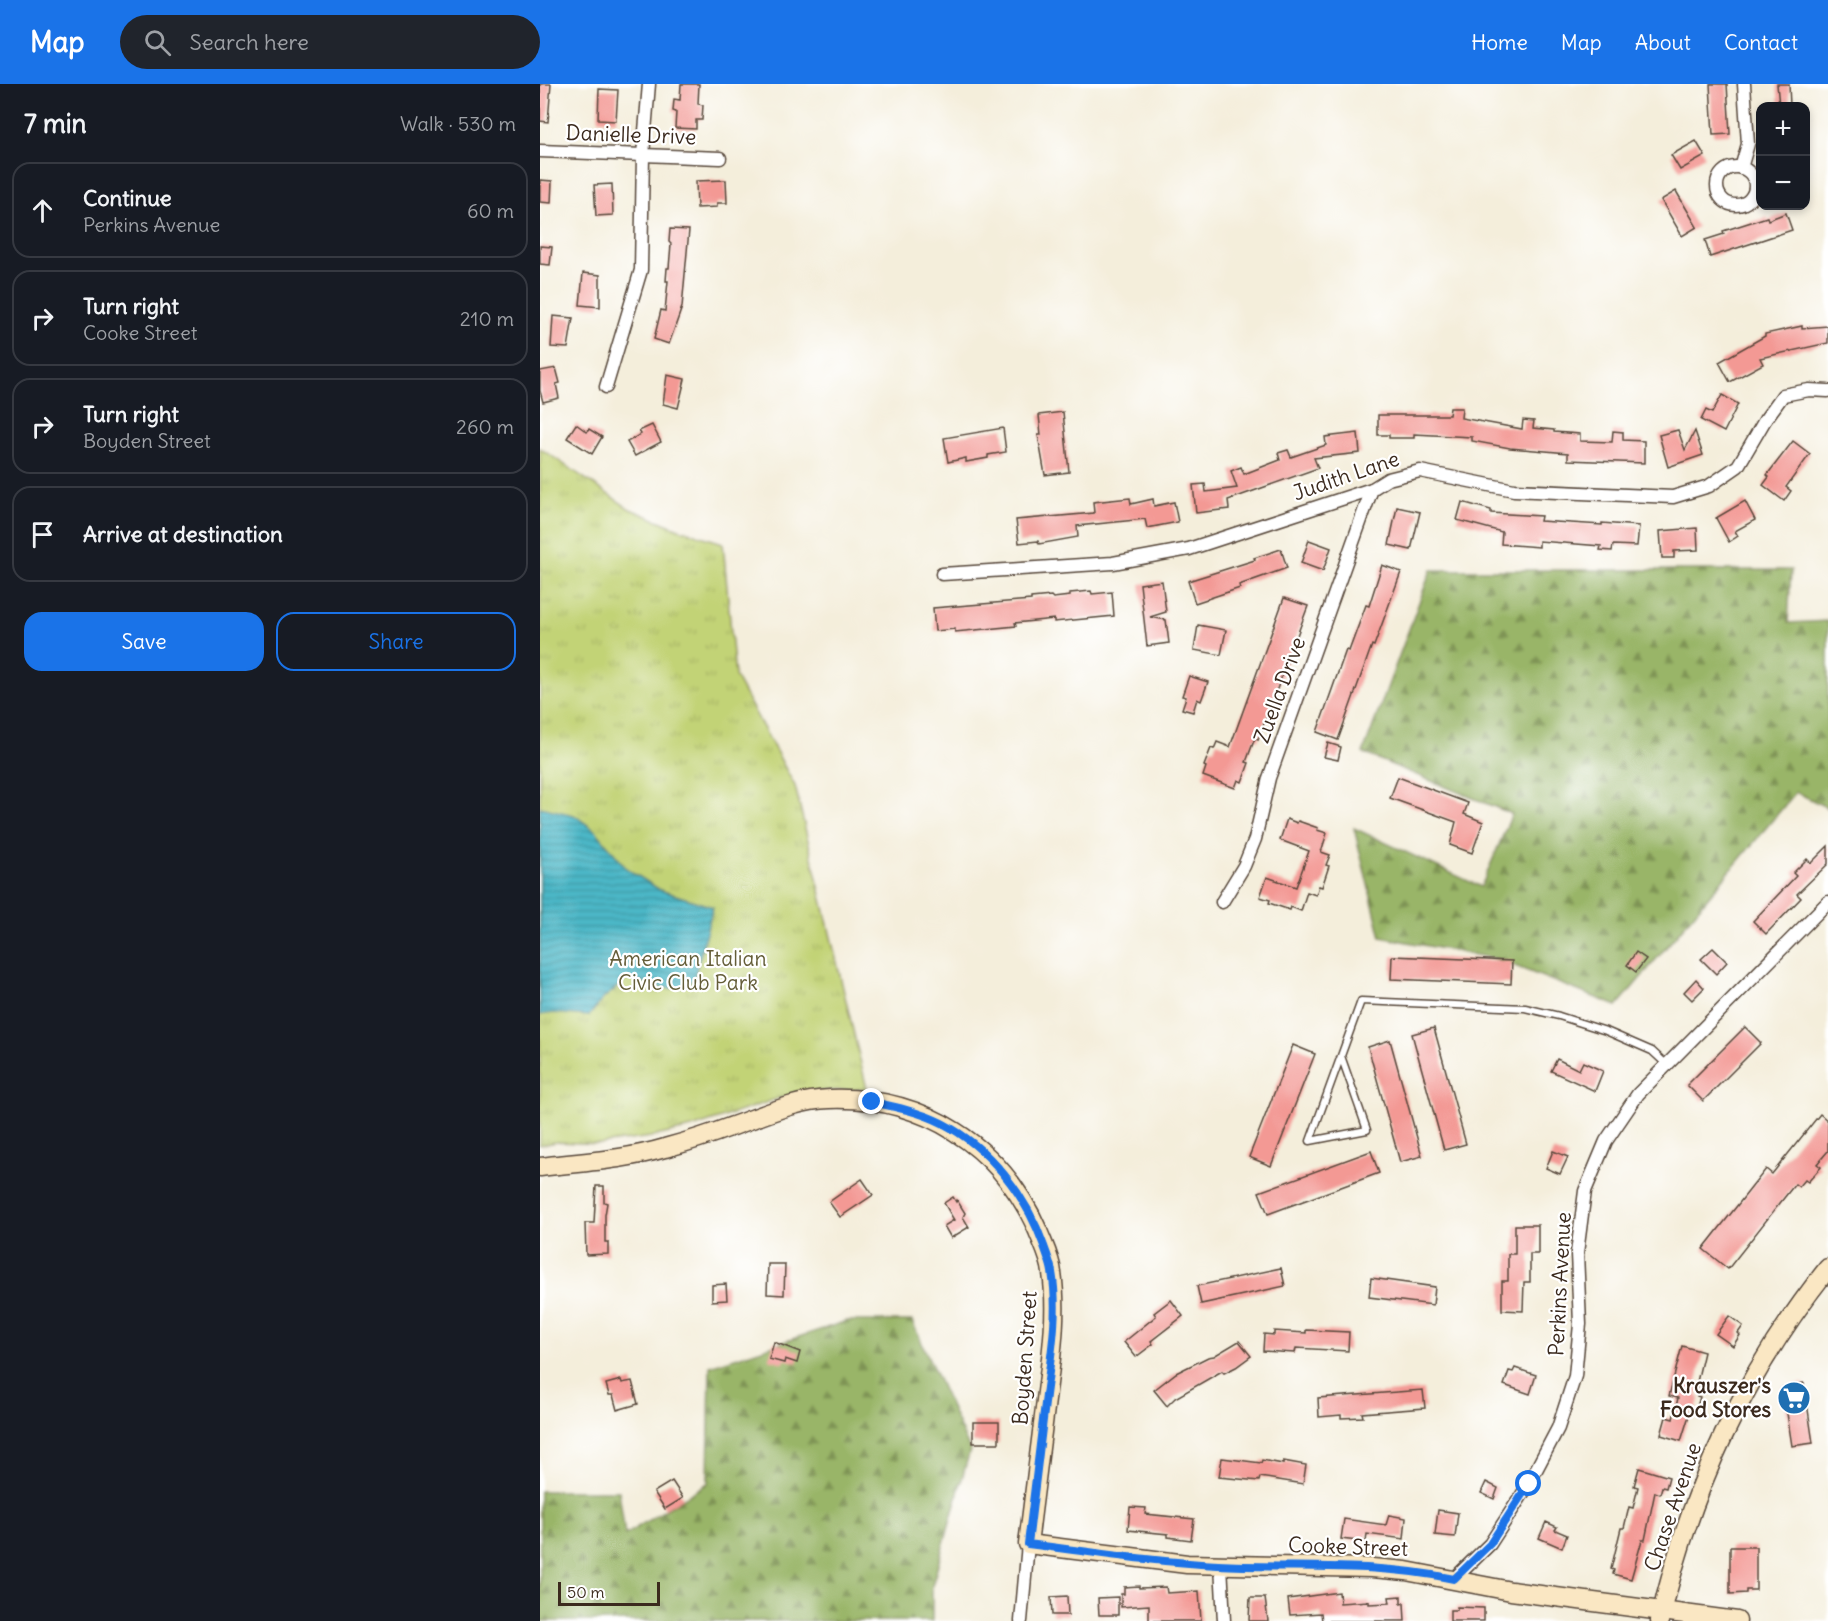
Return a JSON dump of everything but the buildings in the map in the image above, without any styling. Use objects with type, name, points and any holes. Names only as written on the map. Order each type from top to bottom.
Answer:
[{"type":"street","points":[[606,387],[641,270],[643,155],[649,84]]},
{"type":"street","points":[[1741,168],[1748,144],[1744,84]]},
{"type":"street","name":"Danielle Drive","points":[[540,150],[720,158]]},
{"type":"street","name":"Judith Lane","points":[[942,574],[1113,563],[1189,549],[1372,489],[1388,479],[1420,471],[1514,489],[1673,497],[1709,486],[1738,466],[1765,420],[1784,395],[1809,390],[1828,391]]},
{"type":"street","name":"Zuella Drive","points":[[1222,902],[1244,866],[1255,839],[1269,778],[1372,489]]},
{"type":"street","name":"Perkins Avenue","points":[[1454,1579],[1490,1544],[1527,1487],[1558,1428],[1575,1376],[1580,1324],[1577,1253],[1585,1191],[1606,1142],[1638,1094],[1828,902]]},
{"type":"street","name":"Boyden Street","points":[[540,1167],[624,1157],[662,1149],[732,1127],[782,1107],[828,1099],[872,1102],[905,1109],[941,1123],[972,1142],[1003,1173],[1029,1209],[1052,1271],[1054,1302],[1051,1361],[1028,1544],[1021,1621]]},
{"type":"street","name":"Chase Avenue","points":[[1662,1616],[1684,1533],[1720,1441],[1742,1396],[1769,1351],[1828,1268]]},
{"type":"street","name":"Cooke Street","points":[[1028,1544],[1187,1564],[1372,1568],[1406,1571],[1662,1616],[1737,1621]]},
{"type":"street","points":[[1221,1565],[1224,1621]]},
{"type":"lane","points":[[1341,1056],[1367,1130],[1310,1141],[1361,1001],[1525,1008],[1606,1030],[1652,1051],[1667,1065]]},
{"type":"green space","name":"American Italian Civic Club Park","points":[[540,448],[630,509],[679,529],[723,543],[735,676],[795,786],[867,1089],[821,1091],[776,1099],[692,1128],[651,1137],[601,1144],[557,1142],[540,1145]]},
{"type":"green space","points":[[1431,570],[1791,570],[1788,623],[1828,621],[1828,808],[1796,792],[1617,1006],[1497,959],[1381,937],[1354,828],[1481,887],[1512,814],[1363,753]]},
{"type":"green space","points":[[847,1321],[912,1321],[970,1450],[932,1586],[932,1621],[540,1621],[540,1491],[619,1491],[625,1535],[708,1483],[710,1366]]},
{"type":"water","points":[[540,807],[574,815],[596,831],[627,869],[660,890],[713,907],[695,975],[690,982],[674,988],[665,988],[628,978],[603,999],[589,1016],[554,1013],[540,1015]]},
{"type":"place","name":"Krauszer's Food Stores","points":[[1794,1398]]},
{"type":"route","points":[[872,1102],[905,1109],[941,1123],[972,1142],[1003,1173],[1029,1209],[1052,1271],[1054,1302],[1051,1361],[1028,1544],[1187,1564],[1372,1568],[1454,1579],[1490,1544],[1529,1484]]}]
